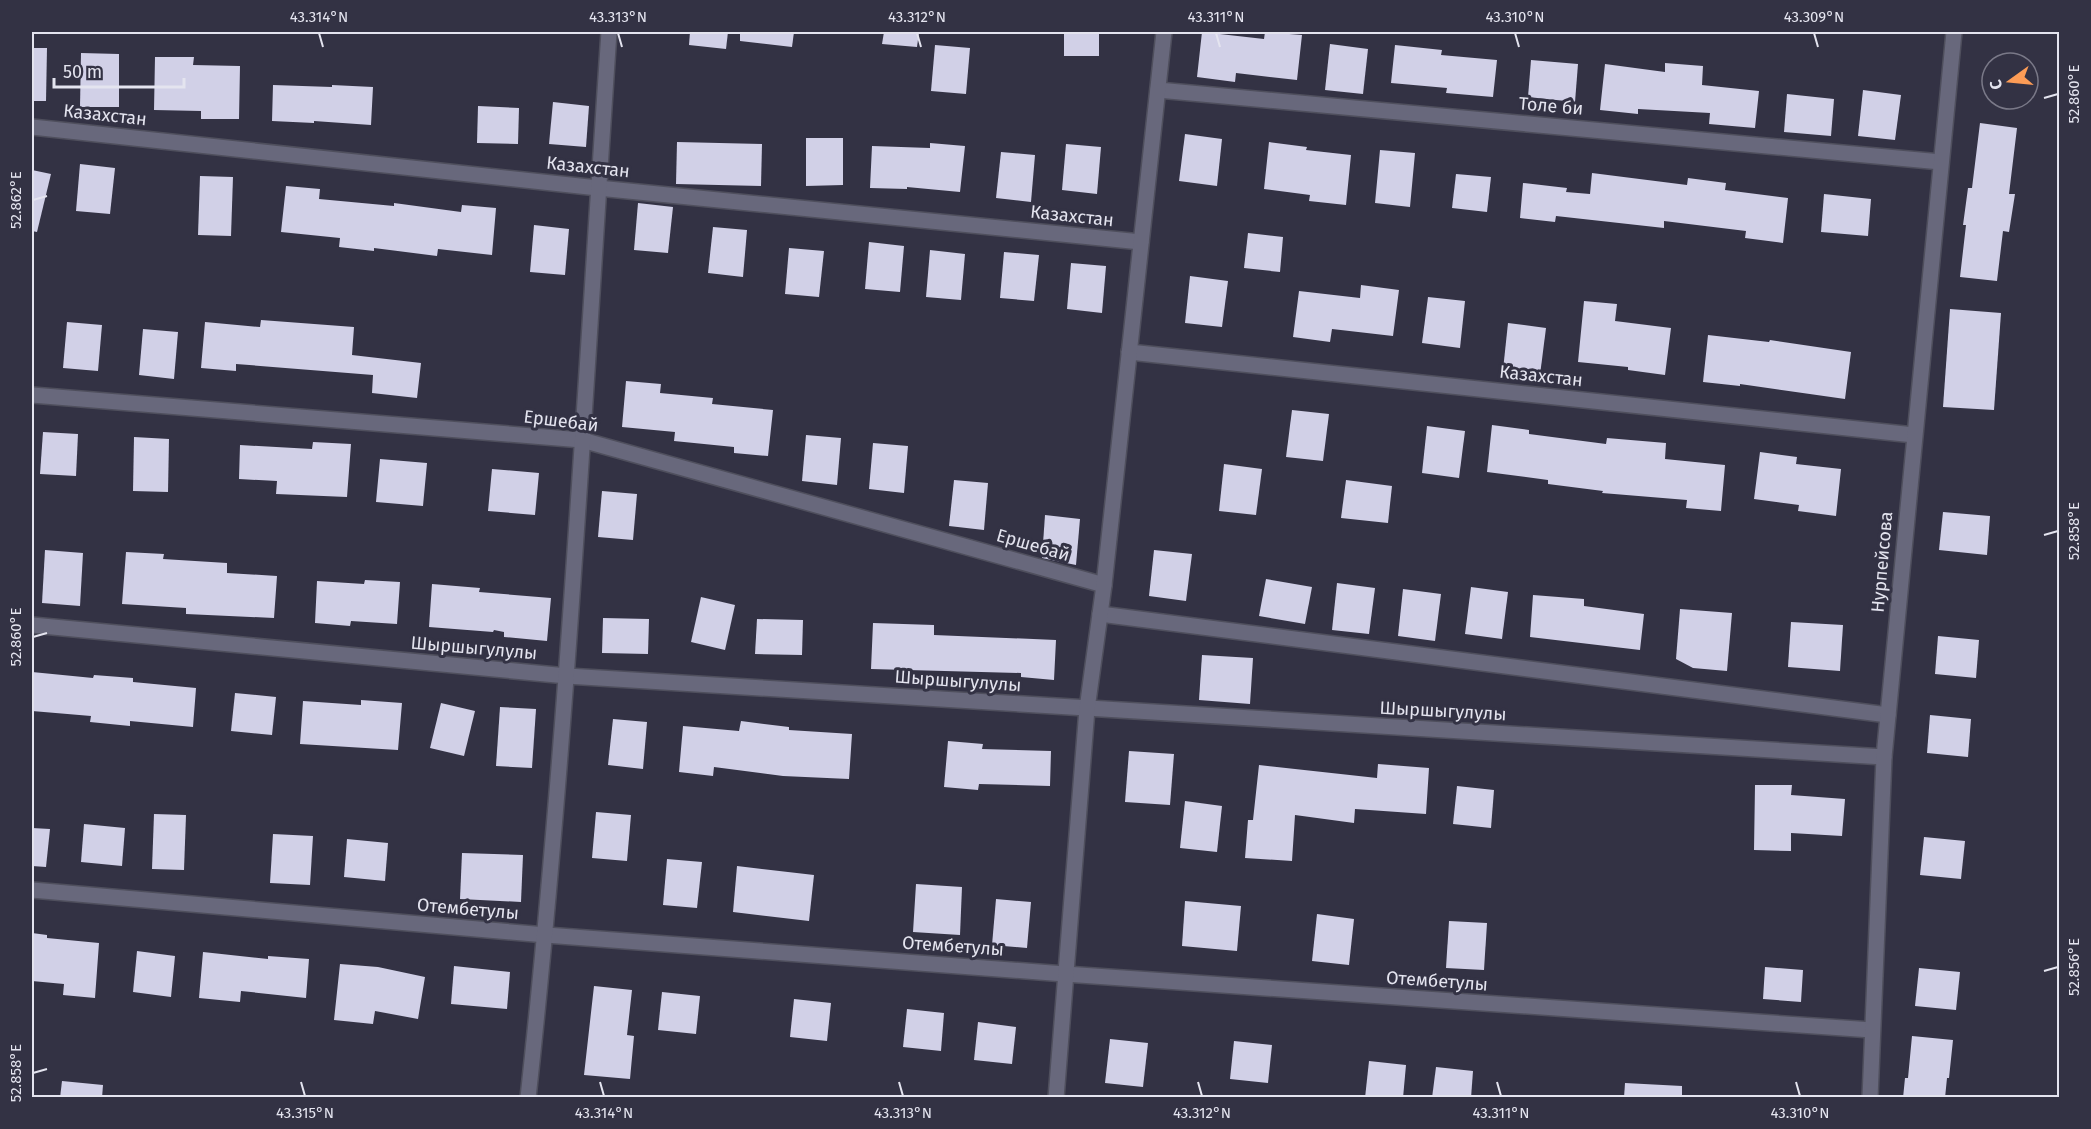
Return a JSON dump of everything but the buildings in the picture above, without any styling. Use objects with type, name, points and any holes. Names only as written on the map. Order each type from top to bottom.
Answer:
[{"type":"street","points":[[528,1098],[546,935],[567,676],[609,32]]},
{"type":"street","points":[[1056,1098],[1087,709],[1104,585],[1164,32]]},
{"type":"street","name":"Нурпейсова","points":[[1870,1098],[1884,757],[1954,32]]},
{"type":"street","name":"Толе би","points":[[1158,90],[1941,162]]},
{"type":"street","name":"Казахстан","points":[[32,126],[598,188],[1141,243]]},
{"type":"street","name":"Казахстан","points":[[1129,352],[1914,435]]},
{"type":"street","name":"Ершебай","points":[[32,395],[582,440],[1104,585]]},
{"type":"street","points":[[1100,614],[1888,715]]},
{"type":"street","name":"Шыршыгулулы","points":[[32,625],[567,676],[1884,757]]},
{"type":"street","name":"Отембетулы","points":[[32,890],[546,935],[1065,975],[1872,1030]]}]
